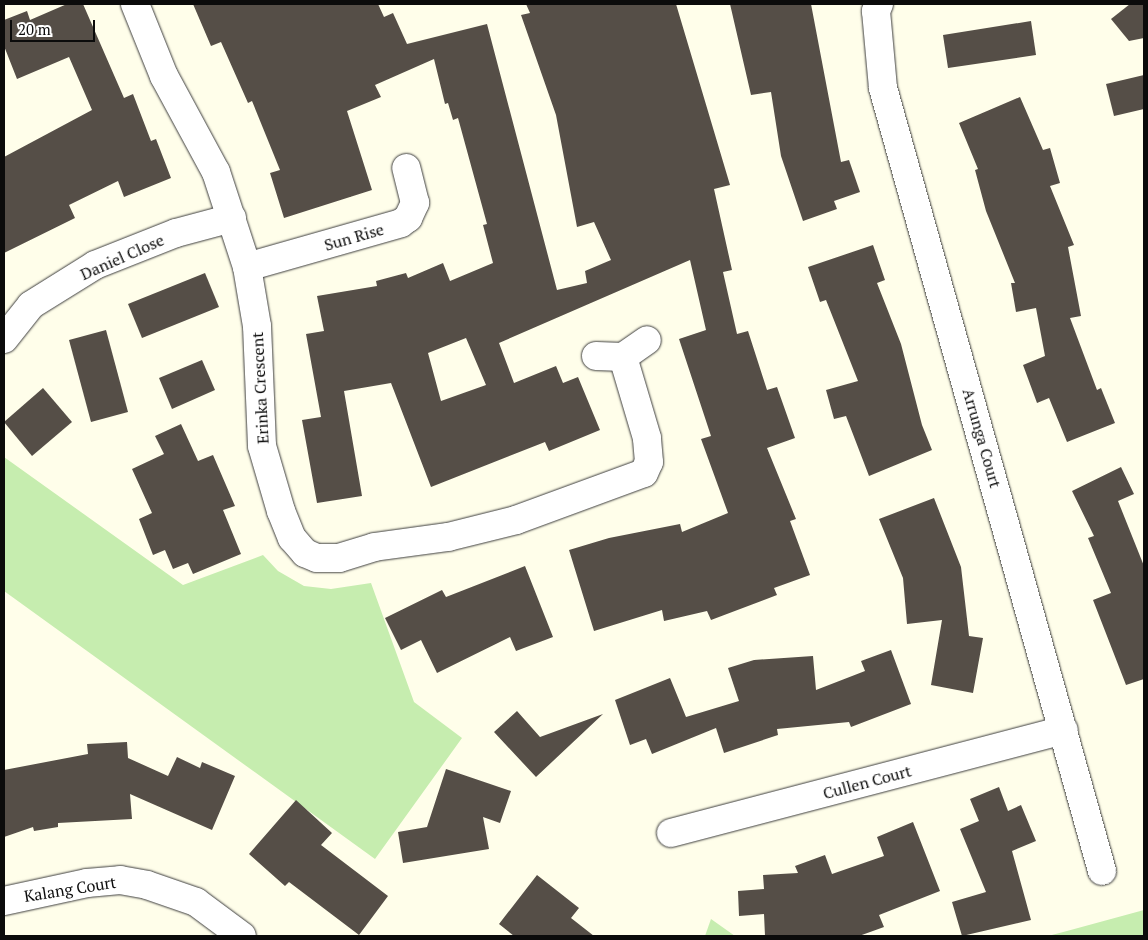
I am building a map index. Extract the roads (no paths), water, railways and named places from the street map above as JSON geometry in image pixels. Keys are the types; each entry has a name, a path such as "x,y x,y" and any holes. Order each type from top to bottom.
{"street":[{"name":"Erinka Crescent","path":"135,4 164,76 216,172 232,218 247,267 257,326 262,446 292,538 305,553 318,558 339,558 374,547 448,537 516,520 644,472 649,462 647,438 623,357"},
{"name":"Arrunga Court","path":"879,4 876,11 883,88 1102,871"},
{"name":"Sun Rise","path":"247,267 401,223 408,218 415,203 406,168"},
{"name":"Daniel Close","path":"4,339 31,305 95,265 176,233 232,218"},
{"path":"596,356 623,357 647,340"},
{"name":"Cullen Court","path":"671,834 1064,730"},
{"name":"Kalang Court","path":"4,901 79,884 120,880 147,885 196,902 242,936"}]}
